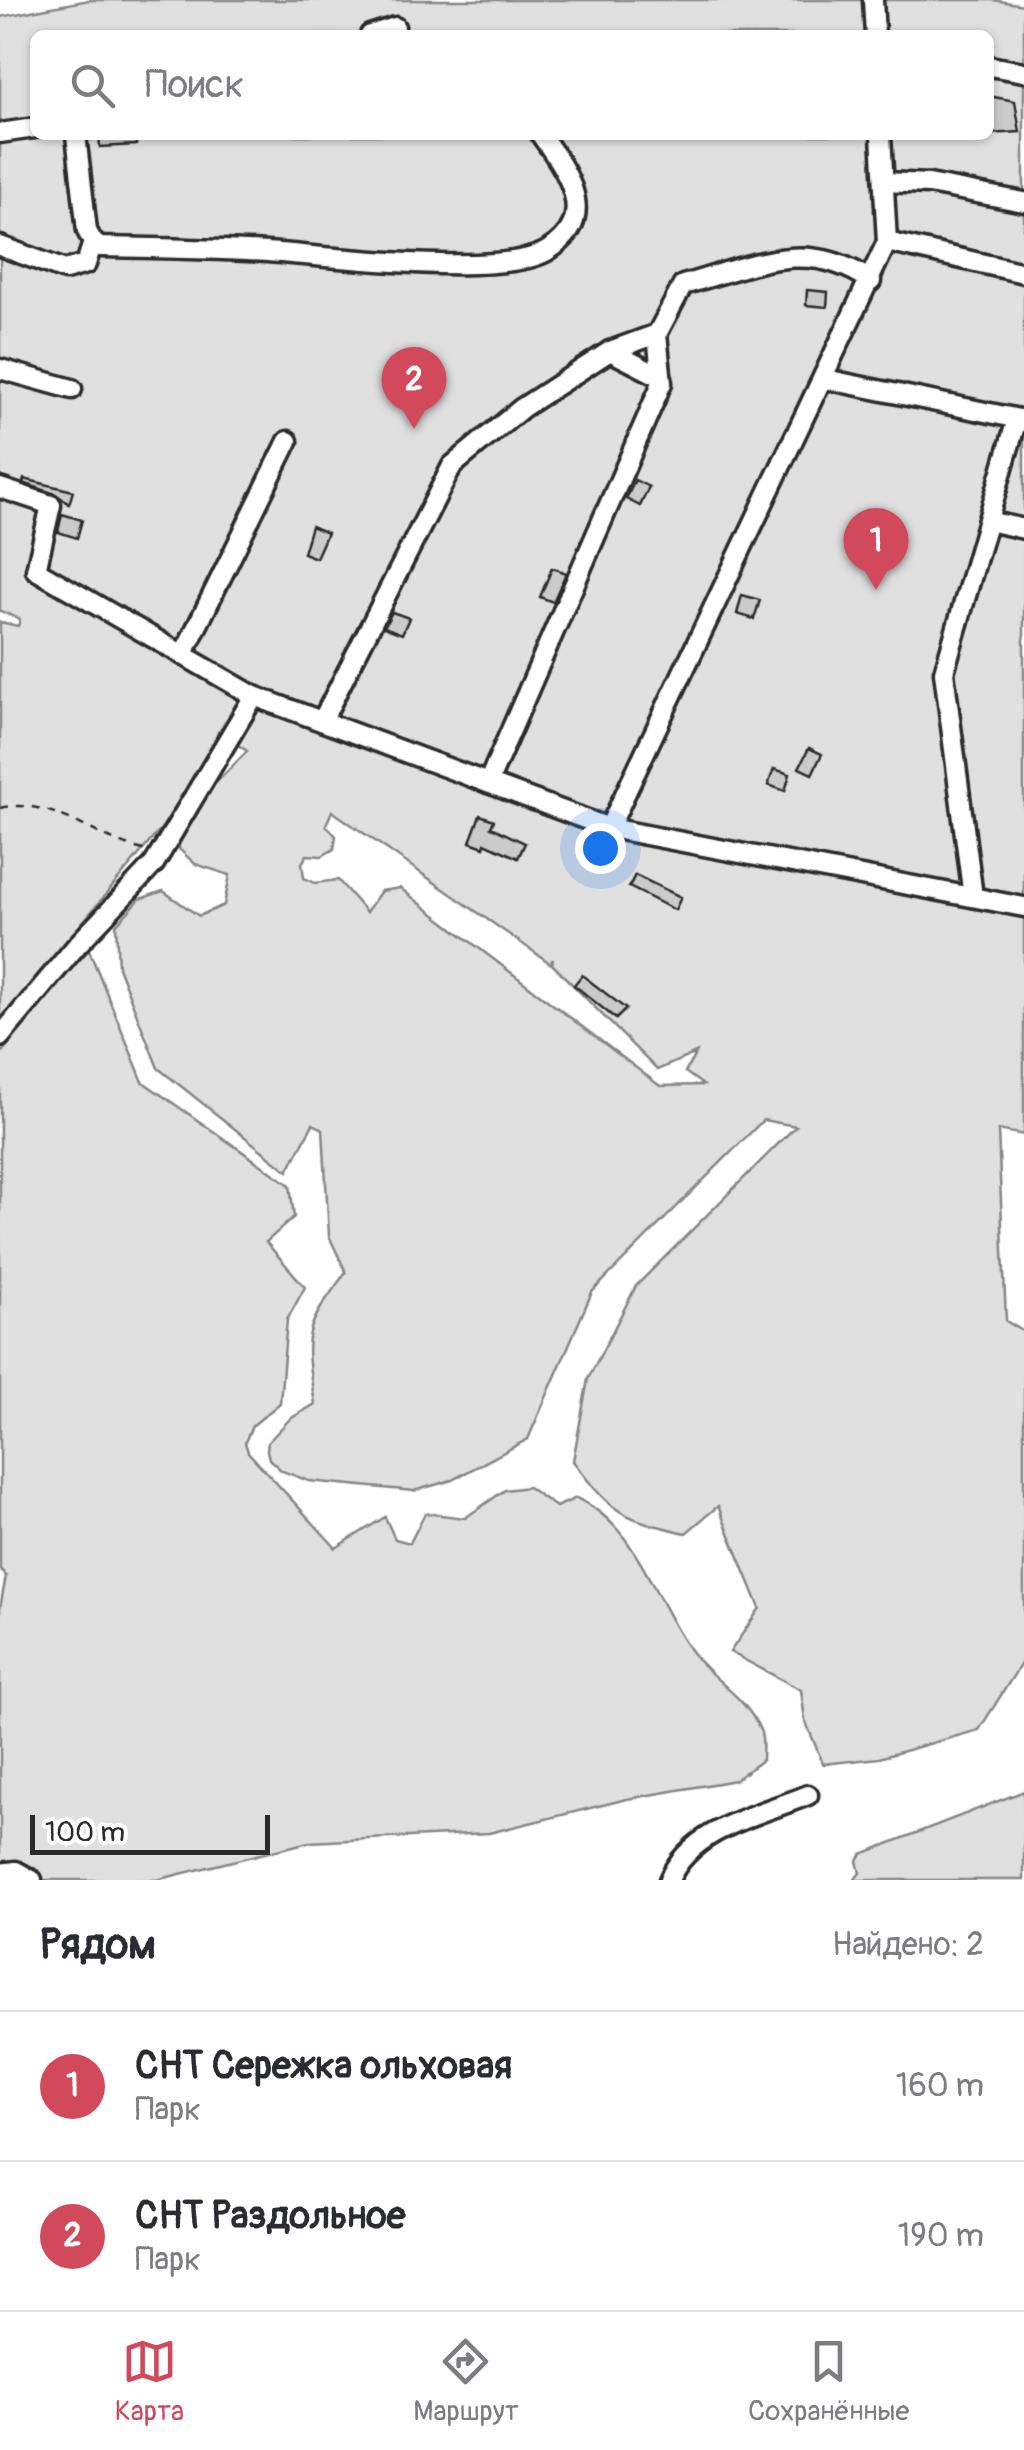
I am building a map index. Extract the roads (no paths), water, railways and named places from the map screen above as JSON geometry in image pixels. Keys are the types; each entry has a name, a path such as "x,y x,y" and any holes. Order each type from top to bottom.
{"lane":[{"path":"872,0 875,30"},
{"path":"386,30 395,27"},
{"path":"994,67 1024,72"},
{"path":"0,133 30,129"},
{"path":"77,140 88,232 100,247 214,250 399,263 513,261 545,253 564,238 576,213 576,190 544,140"},
{"path":"609,828 887,242 881,140"},
{"path":"884,182 929,184 1024,202"},
{"path":"0,246 65,270 77,270 86,264 93,242"},
{"path":"887,242 1024,273"},
{"path":"488,783 661,377 657,334 683,285 789,256 844,263 871,281"},
{"path":"322,721 452,466 522,408 610,350 657,334"},
{"path":"610,350 661,377"},
{"path":"0,369 72,389"},
{"path":"825,379 1021,420 944,672 973,897"},
{"path":"183,655 288,441"},
{"path":"0,488 50,504 36,570 254,696 609,828 1024,907"},
{"path":"988,521 1024,529"},
{"path":"0,1038 162,850 254,696"},
{"path":"669,1880 677,1862 706,1836 808,1795"},
{"path":"0,1873 16,1871 32,1880"}],"place":[{"name":"СНТ Раздольное","path":"414,429"},
{"name":"СНТ Сережка ольховая","path":"876,590"}]}
